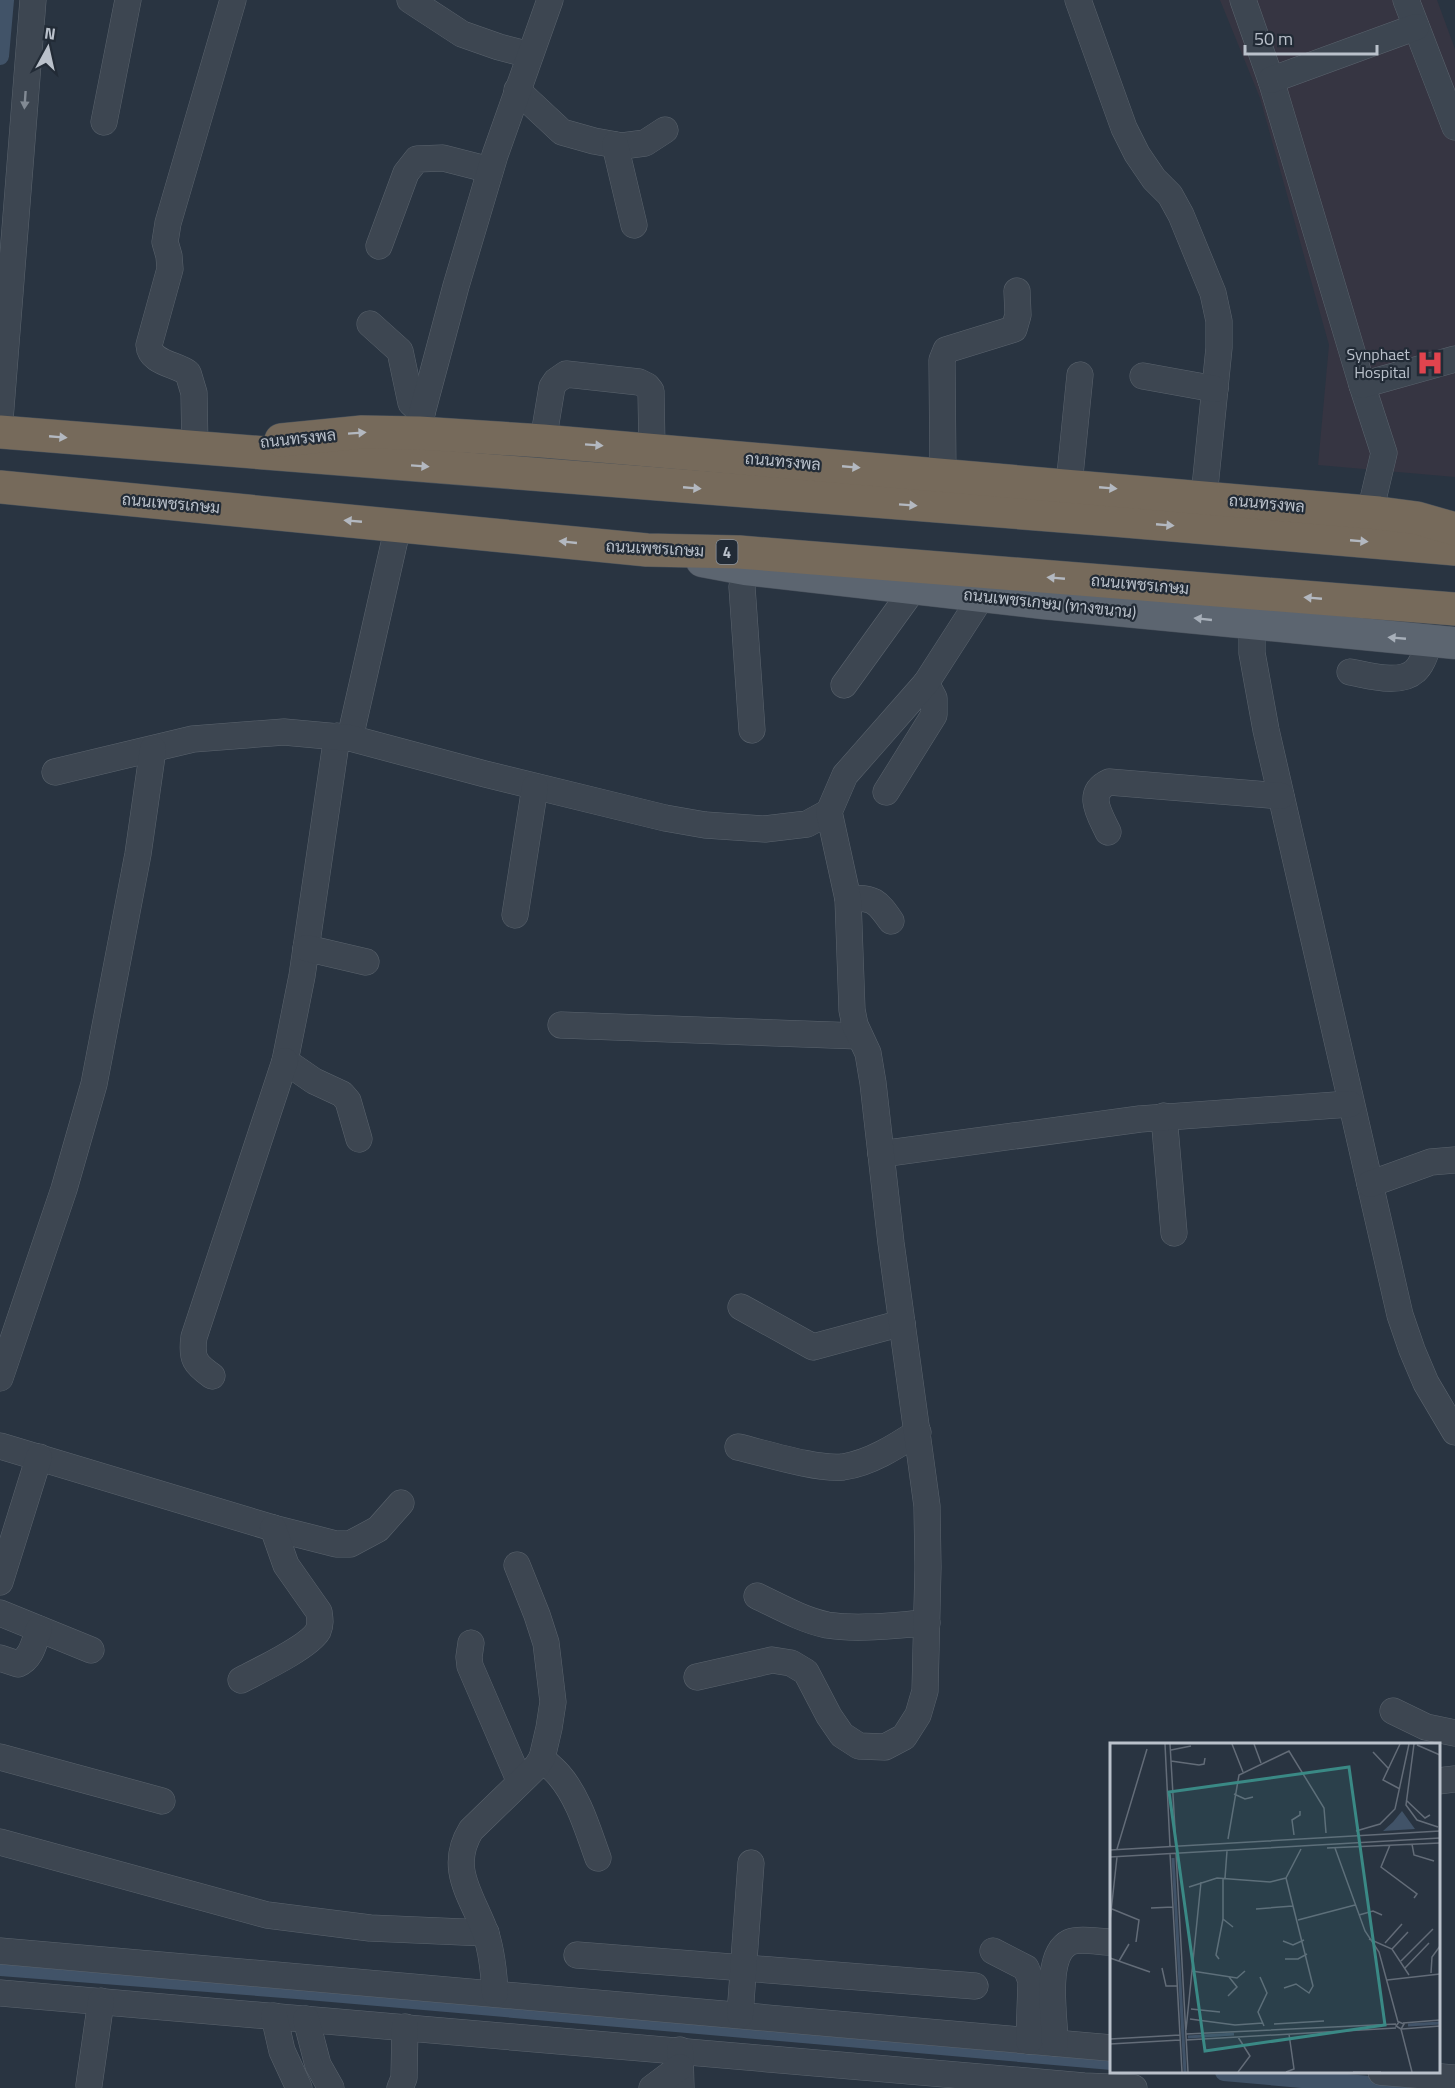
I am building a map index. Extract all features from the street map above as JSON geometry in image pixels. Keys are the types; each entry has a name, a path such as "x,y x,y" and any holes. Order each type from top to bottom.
{"highway":[{"name":"ถนนทรงพล","path":"195,449 362,432 421,423 543,441 1375,512 1455,515"},
{"path":"0,432 1455,549"},
{"name":"ถนนเพชรเกษม","path":"0,487 647,550 740,552 1455,609"},
{"path":"1375,512 1417,518 1455,529"},
{"path":"1355,602 1426,598 1443,593 1455,584"}],"main road":[{"name":"ถนนเพชรเกษม (ทางขนาน)","path":"647,550 745,569 982,596 1443,642"}],"street":[{"path":"0,420 33,0"},
{"path":"104,122 128,0"},
{"path":"195,449 194,393 188,373 154,357 149,345 170,269 165,242 168,223 233,0"},
{"path":"410,0 462,34 530,55"},
{"path":"421,423 456,286 490,170 550,0"},
{"path":"1078,0 1124,128 1148,171 1170,195 1181,215 1212,293 1219,321 1220,348 1203,497"},
{"path":"1243,0 1271,80 1384,453 1375,512"},
{"path":"1406,0 1455,127"},
{"path":"1271,80 1416,27"},
{"path":"517,90 562,132 594,141 622,146 645,143 665,130"},
{"path":"615,145 634,225"},
{"path":"379,246 406,173 417,159 443,158 490,170"},
{"path":"943,475 942,360 946,350 1014,329 1018,315 1017,291"},
{"path":"370,324 400,351 411,403 421,423"},
{"path":"1362,386 1455,358"},
{"path":"543,441 552,387 566,374 639,382 647,386 651,391 652,449"},
{"path":"1069,485 1080,375"},
{"path":"1143,376 1215,389"},
{"path":"212,1376 194,1359 194,1337 285,1061 343,737 398,526"},
{"path":"745,569 742,587 752,730"},
{"path":"844,685 914,588"},
{"path":"697,1677 772,1660 790,1663 806,1672 829,1716 842,1735 859,1746 885,1747 904,1737 918,1715 925,1691 927,1506 868,1053 859,1036 852,1010 848,899 829,812 845,775 926,683 982,596"},
{"path":"1252,624 1252,653 1266,730 1400,1315 1426,1383 1455,1432"},
{"path":"1350,672 1389,678 1405,677 1414,672 1443,642"},
{"path":"886,792 934,715 934,699 926,683"},
{"path":"55,772 193,739 284,732 343,737 664,818 726,827 765,829 807,825 829,812"},
{"path":"0,1378 64,1189 94,1084 138,854 153,749"},
{"path":"1108,832 1095,800 1096,792 1101,785 1109,782 1281,796"},
{"path":"516,915 535,787"},
{"path":"848,899 864,897 873,900 891,921"},
{"path":"306,948 366,962"},
{"path":"561,1025 859,1036"},
{"path":"285,1061 314,1081 342,1094 348,1101 359,1139"},
{"path":"881,1154 1164,1116 1350,1104"},
{"path":"1164,1116 1174,1233"},
{"path":"1370,1184 1431,1162 1455,1160"},
{"path":"741,1307 813,1347 902,1323"},
{"path":"1426,1383 1455,1389"},
{"path":"738,1447 794,1461 841,1467 862,1462 892,1449 918,1432"},
{"path":"0,1446 273,1528 336,1544 350,1544 378,1529 401,1503"},
{"path":"0,1582 39,1457"},
{"path":"241,1680 312,1638 319,1630 321,1621 319,1612 286,1565 273,1528"},
{"path":"495,1993 491,1954 486,1933 462,1876 460,1858 463,1843 471,1830 537,1766 542,1758 553,1702 546,1643 517,1565"},
{"path":"757,1596 793,1614 828,1625 881,1626 927,1623"},
{"path":"1,1617 39,1629 91,1650"},
{"path":"0,1658 18,1664 25,1661 39,1629"},
{"path":"471,1643 470,1666 520,1782"},
{"path":"1393,1711 1426,1727 1455,1734"},
{"path":"0,1757 162,1801"},
{"path":"542,1758 560,1776 569,1790 598,1858"},
{"path":"1440,1781 1455,1779"},
{"path":"0,1842 267,1915 370,1928 486,1933"},
{"path":"740,2015 751,1863"},
{"path":"1055,2043 1053,1969 1057,1956 1071,1941 1110,1942"},
{"path":"993,1950 1026,1968 1031,1981 1029,2041"},
{"path":"0,1951 1110,2048"},
{"path":"577,1955 975,1986"},
{"path":"0,1993 405,2027 680,2068 1134,2088"},
{"path":"89,2085 101,2001"},
{"path":"274,2016 282,2051 299,2088"},
{"path":"306,2019 318,2065 332,2088"},
{"path":"400,2088 404,2078 405,2027"},
{"path":"652,2088 680,2068"}],"shaded area":[{"path":"1220,0 1437,0 1455,49 1455,477 1318,465 1329,345 1260,98"}],"waterway":[{"path":"0,56 5,0"},
{"path":"0,1967 297,1990 1110,2061"},
{"path":"1235,2073 1402,2088"}],"place":[{"name":"Synphaet Hospital","path":"1430,363"}]}
